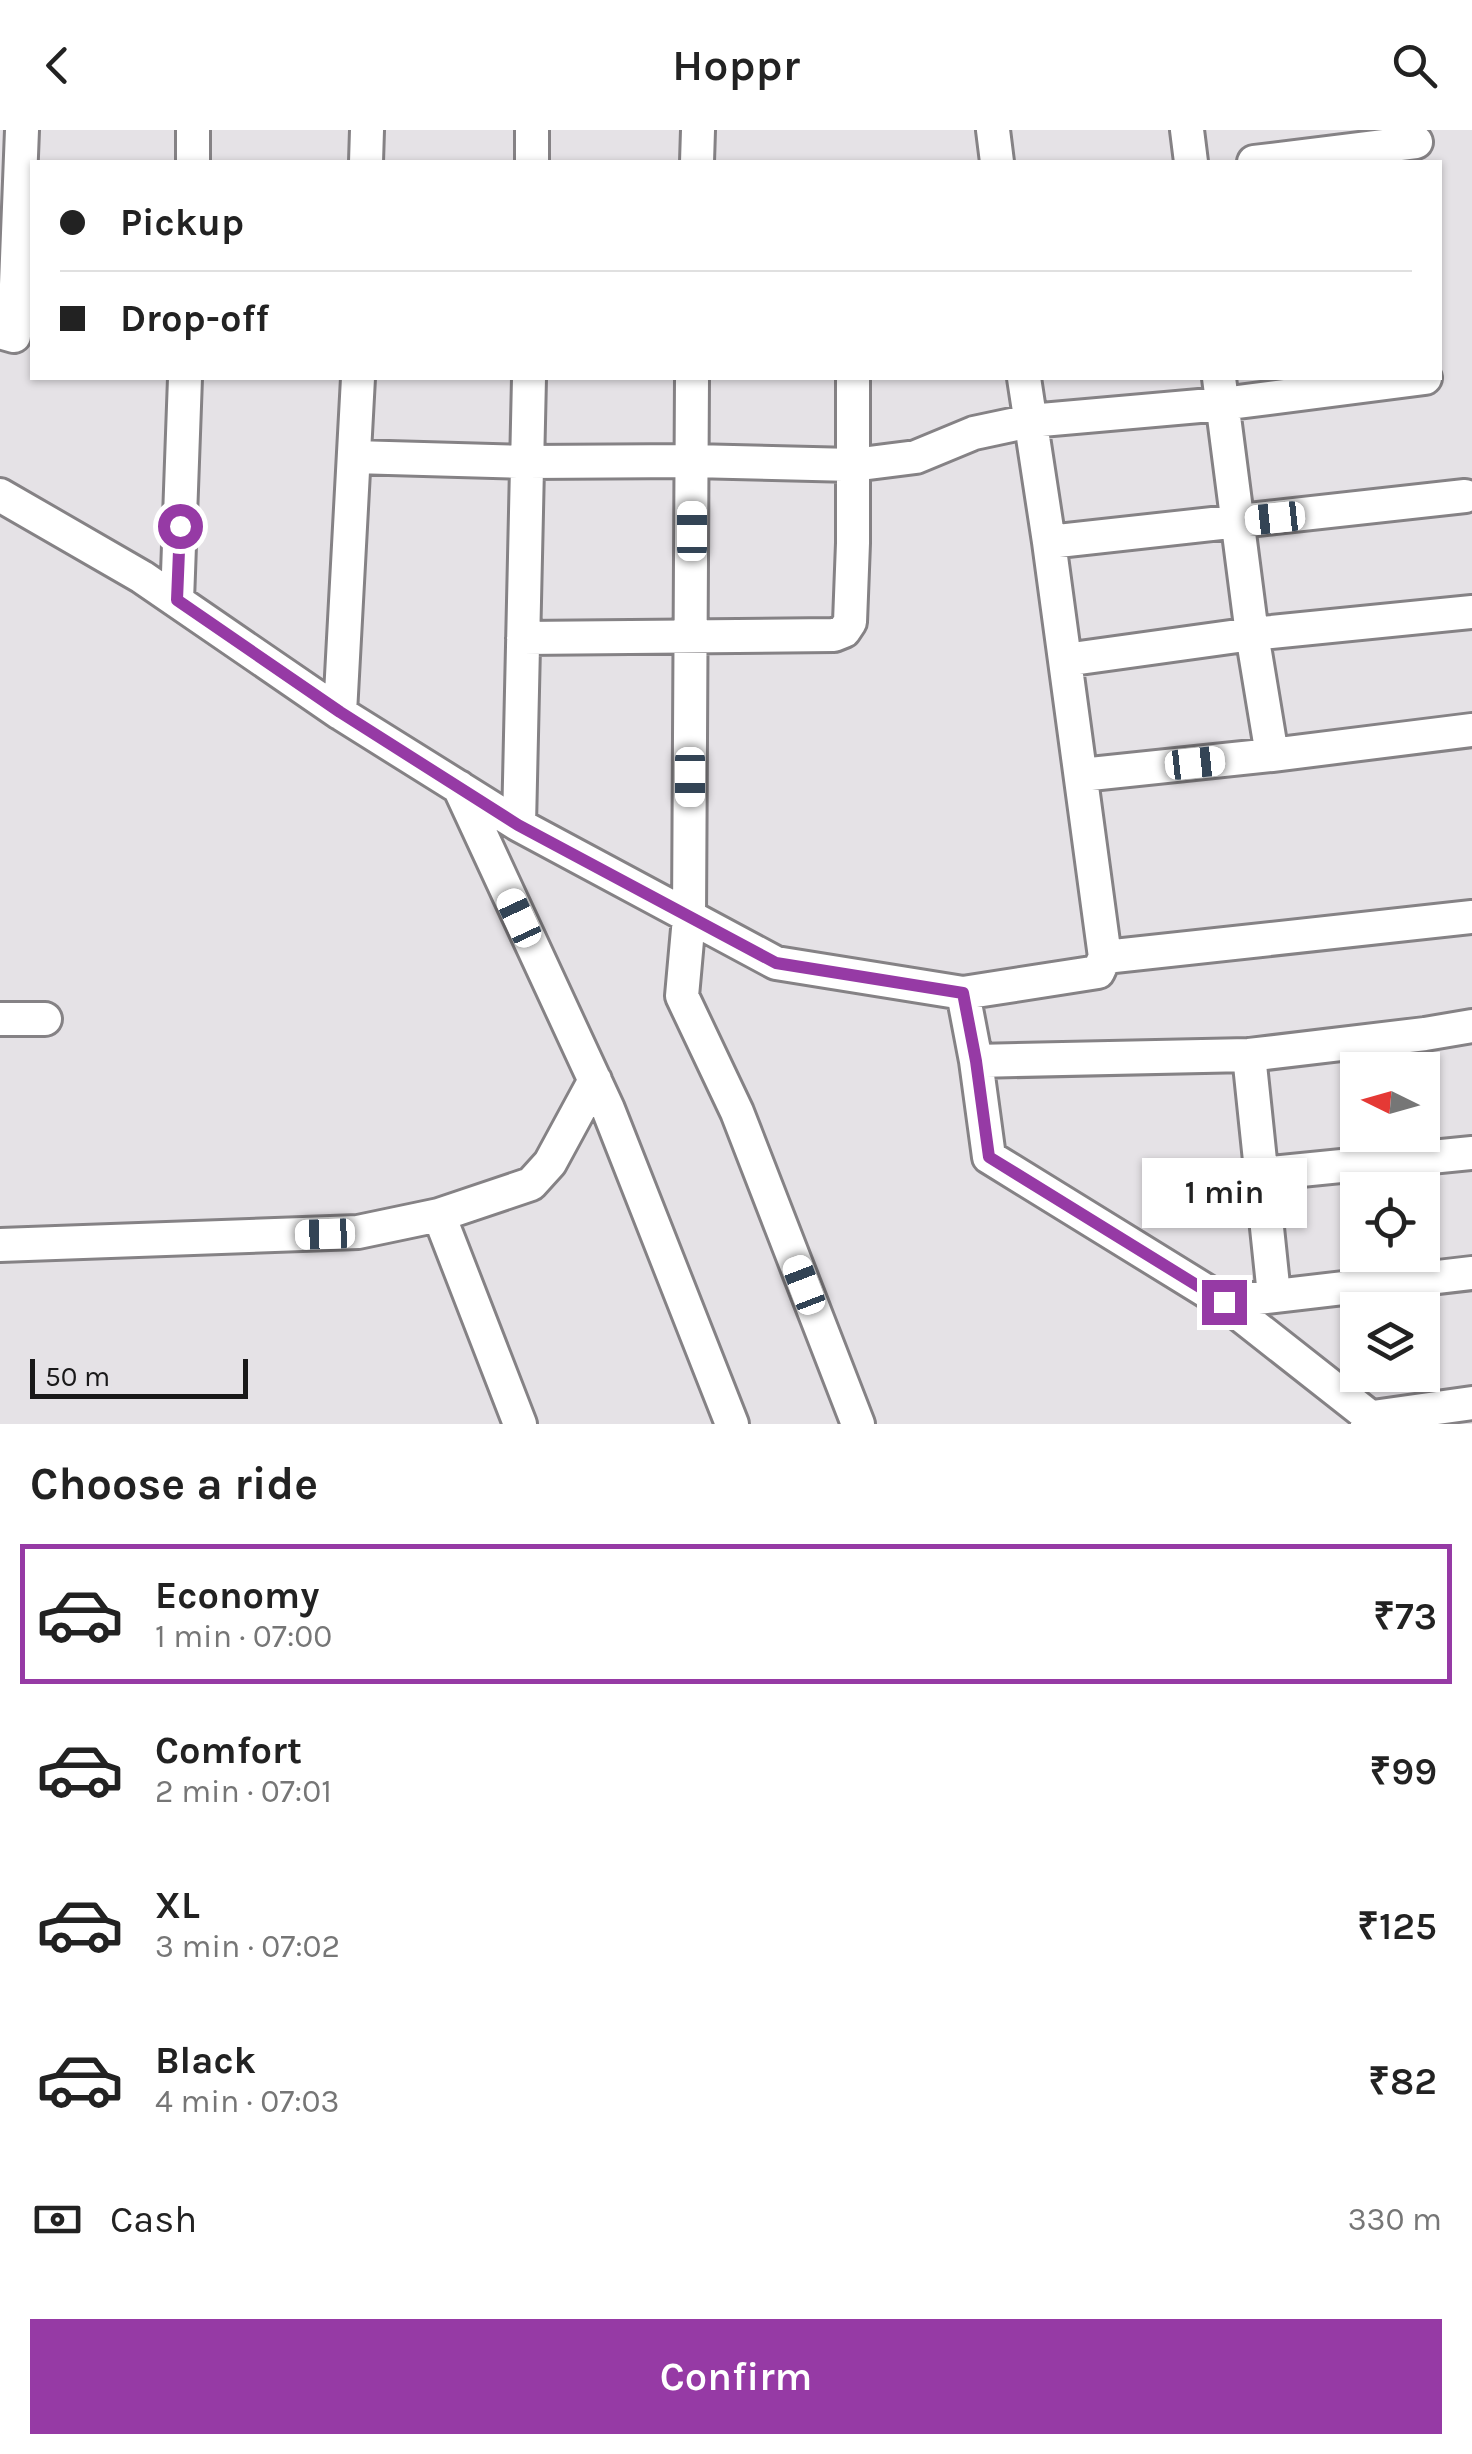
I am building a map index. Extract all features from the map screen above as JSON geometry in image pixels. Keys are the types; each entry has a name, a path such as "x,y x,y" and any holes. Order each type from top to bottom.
{"street":[{"path":"0,332 14,336 22,130"},
{"path":"192,160 193,130"},
{"path":"366,160 367,130"},
{"path":"532,130 532,160"},
{"path":"697,160 698,130"},
{"path":"993,130 997,160"},
{"path":"1187,130 1191,160"},
{"path":"1270,160 1416,142"},
{"path":"177,600 185,380"},
{"path":"340,712 358,380"},
{"path":"518,825 529,380"},
{"path":"692,380 689,918 682,996 737,1112 858,1424"},
{"path":"523,638 844,632 850,622 853,380"},
{"path":"0,495 142,577 340,712 518,825 776,963 963,993 1098,972 1105,957 1024,380"},
{"path":"354,457 853,465 916,457 974,434 1030,421 1221,391 1394,380"},
{"path":"1221,391 1252,634 1272,755"},
{"path":"1049,542 1464,496"},
{"path":"1064,660 1252,634 1472,612"},
{"path":"1080,774 1472,730"},
{"path":"459,787 608,1109 732,1424"},
{"path":"1105,957 1472,917"},
{"path":"963,993 989,1157 1224,1302 1373,1422 1472,1403"},
{"path":"0,1019 45,1020"},
{"path":"976,1061 1249,1055 1472,1026"},
{"path":"1249,1055 1274,1295"},
{"path":"0,1245 358,1232 439,1215 531,1184 550,1163 594,1080"},
{"path":"1262,1174 1472,1154"},
{"path":"439,1215 520,1424"},
{"path":"1224,1302 1472,1273"}],"route":[{"path":"180,526 177,600 340,712 518,825 776,963 963,993 989,1157 1224,1302"}]}
